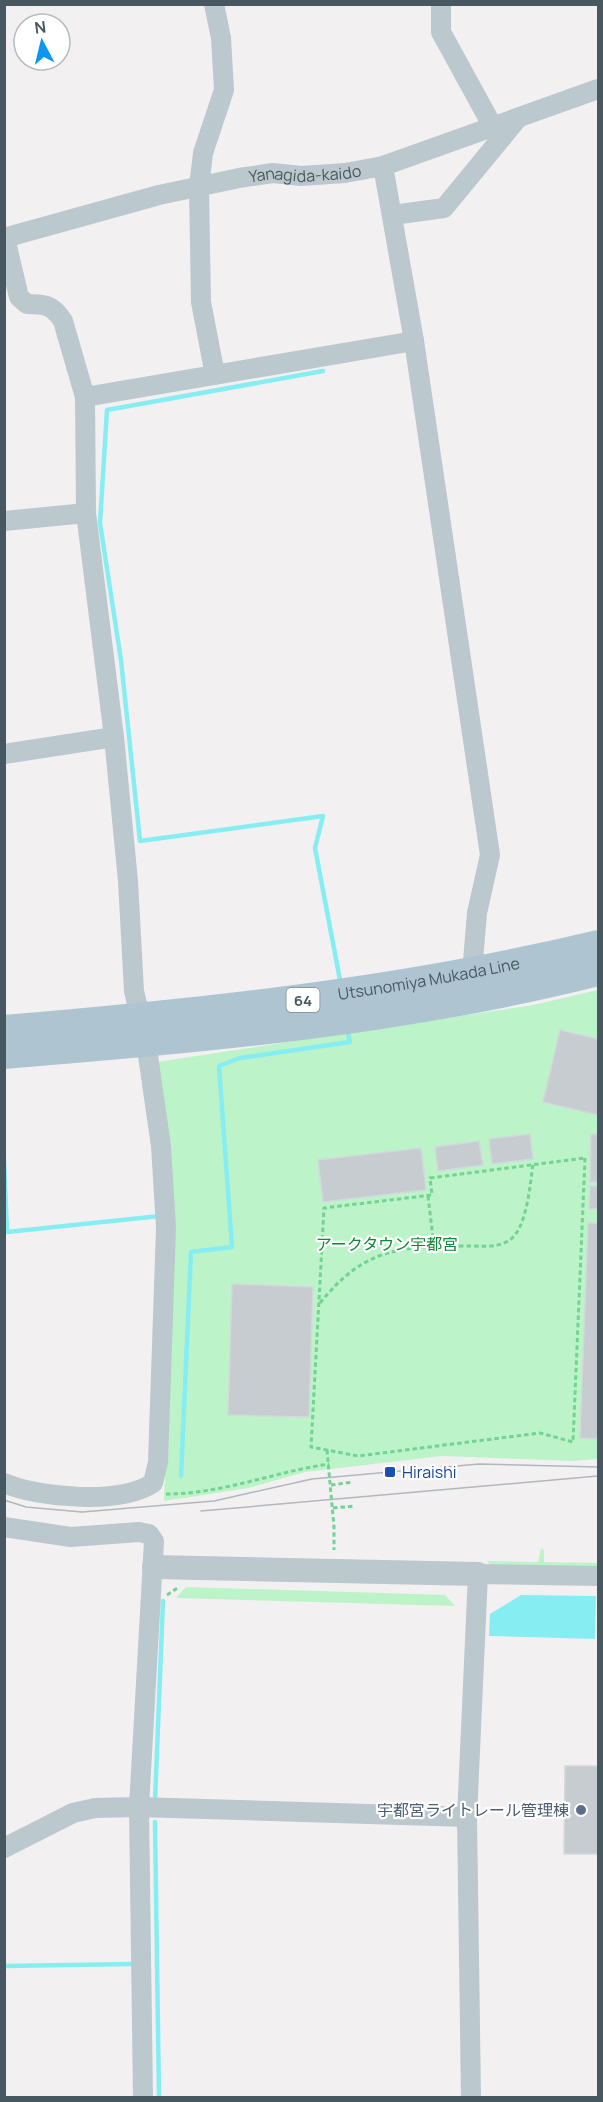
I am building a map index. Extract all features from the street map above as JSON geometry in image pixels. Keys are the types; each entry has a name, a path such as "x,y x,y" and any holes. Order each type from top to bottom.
{"main road":[{"name":"Utsunomiya Mukada Line","path":"4,1054 288,1002 472,973 598,945"},
{"name":"Utsunomiya Mukada Line","path":"4,1030 142,1030 391,1013 598,971"}],"street":[{"path":"214,4 221,38 224,90 203,153 199,187 201,302 215,375"},
{"path":"441,4 441,32 493,127"},
{"name":"Yanagida-kaido","path":"5,238 199,187 273,173 301,176 345,173 383,166 598,89"},
{"path":"393,214 444,208 518,118"},
{"path":"383,166 414,341 490,855 477,913 472,973"},
{"path":"4,1483 42,1493 80,1496 132,1492 153,1484 158,1462 166,1228 161,1146 142,1030 114,737 86,513 85,397 63,321 57,310 47,304 27,304 19,297 5,238"},
{"path":"85,397 414,341"},
{"path":"4,521 86,513"},
{"path":"4,754 114,737"},
{"path":"4,1527 71,1537 140,1532 149,1534 154,1541 154,1567 132,1807 143,2097"},
{"path":"154,1567 598,1576"},
{"path":"471,2097 467,1816 478,1574"},
{"path":"4,1848 73,1813 95,1808 467,1816"}],"path":[{"path":"585,1158 573,1442 540,1433 358,1456 311,1447 324,1209 428,1196 432,1195 430,1178 585,1158"},
{"path":"318,1305 338,1280 363,1262 390,1251 434,1246 494,1246 510,1241 523,1221 533,1164"},
{"path":"428,1196 434,1246"},
{"path":"327,1450 333,1508 334,1555"},
{"path":"153,1484 167,1494 247,1484 281,1473 329,1464"},
{"path":"331,1485 353,1482"},
{"path":"333,1508 355,1506"}],"green space":[{"name":"アークタウン宇都宮","path":"598,990 598,1459 573,1461 442,1456 305,1472 248,1488 164,1501 173,1241 157,1062 533,1005"},
{"path":"541,1548 544,1550 544,1562 598,1563 598,1571 496,1570 487,1561 538,1562"},
{"path":"186,1587 445,1595 455,1606 176,1598"}],"water":[{"path":"521,1595 596,1596 595,1639 489,1636 490,1614"}],"building":[{"path":"560,1030 598,1039 598,1115 543,1102"},
{"path":"530,1134 533,1159 492,1164 489,1139"},
{"path":"591,1134 598,1134 598,1182 590,1182"},
{"path":"479,1141 483,1165 438,1171 435,1147"},
{"path":"421,1148 426,1190 323,1202 318,1160"},
{"path":"590,1186 598,1186 598,1209 589,1209"},
{"path":"588,1223 598,1223 598,1439 580,1438"},
{"path":"232,1284 313,1287 309,1417 228,1415"},
{"name":"宇都宮ライトレール管理棟","path":"565,1766 598,1766 598,1854 564,1854"}],"waterway":[{"path":"323,371 107,410 100,523 121,660 140,841 323,816 315,848 340,980"},
{"path":"181,1476 191,1252 232,1247 219,1066 240,1058 350,1042 348,1033"},
{"path":"4,1160 7,1232 160,1216"},
{"path":"155,1801 163,1601"},
{"path":"155,1822 159,2098"},
{"path":"4,1966 135,1964"}],"tram line":[{"path":"4,1500 26,1507 82,1512 214,1501 312,1479 479,1464 598,1467"},
{"path":"201,1511 598,1476"}],"place":[{"name":"Hiraishi","path":"390,1472"},
{"name":"宇都宮ライトレール管理棟","path":"581,1810"}]}
